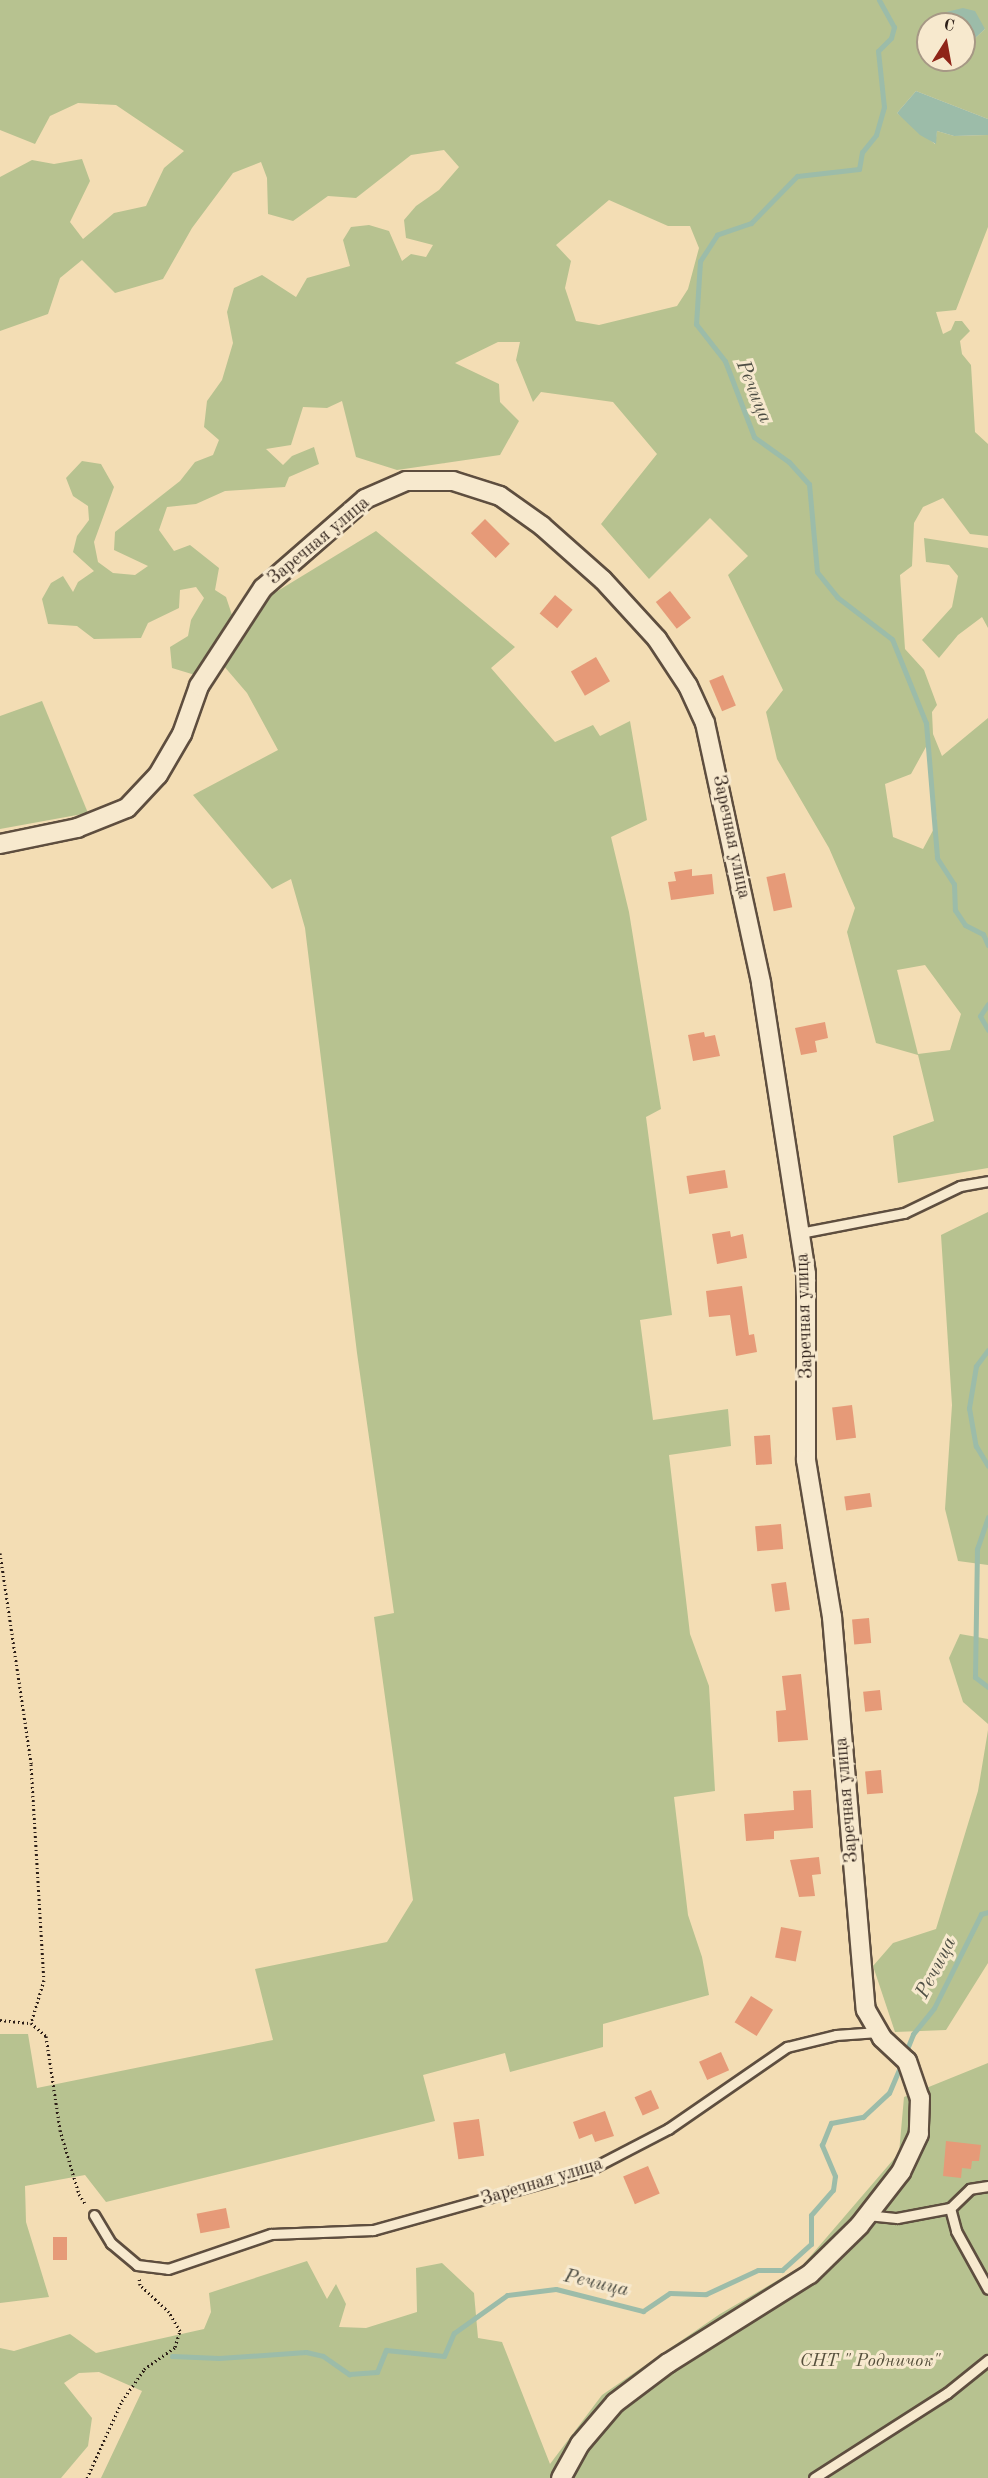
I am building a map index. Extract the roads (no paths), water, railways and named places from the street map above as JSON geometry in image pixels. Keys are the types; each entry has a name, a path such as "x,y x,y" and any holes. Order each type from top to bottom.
{"street":[{"name":"Заречная улица","path":"0,843 77,828 127,808 158,775 182,734 199,686 263,588 365,499 406,481 453,481 500,496 542,526 603,580 650,631 688,686 705,723 761,983 806,1274 806,1460 832,1617 866,2010 878,2032"},
{"path":"561,2478 580,2444 615,2403 668,2363 810,2274 867,2215 901,2172 919,2134 920,2098 907,2061 878,2032"}],"lane":[{"path":"801,1233 904,1213 960,1186 988,1181"},
{"name":"Заречная улица","path":"94,2215 111,2243 137,2265 168,2270 271,2234 373,2230 591,2169 627,2154 668,2129 787,2047 836,2035 878,2032"},
{"path":"867,2215 897,2218 950,2208 970,2189 988,2186"},
{"path":"950,2208 956,2230 988,2289"},
{"path":"814,2478 947,2393 988,2360"}],"waterway":[{"name":"Речица","path":"879,0 894,27 891,38 878,51 884,107 876,135 862,152 859,169 797,176 751,223 717,235 700,261 696,324 725,361 754,437 789,462 809,484 817,572 837,597 892,639 926,723 937,858 954,884 955,910 965,925 983,934 988,945"},
{"name":"Речица","path":"988,1004 980,1016 988,1030"},
{"name":"Речица","path":"988,1350 976,1366 969,1408 976,1446 988,1466"},
{"name":"Речица","path":"988,1517 977,1549 975,1677 988,1687"},
{"name":"Речица","path":"905,2054 913,2034 934,2008 981,1914 988,1912"},
{"name":"Речица","path":"172,2356 219,2358 306,2352 323,2356 349,2374 377,2372 386,2350 444,2356 454,2333 507,2295 556,2289 643,2311 670,2293 706,2294 758,2270 782,2270 811,2244 811,2215 833,2190 835,2176 822,2145 831,2123 863,2117 889,2093 902,2063"}],"park label":[{"name":"СНТ \" Родничок\"","path":"870,2361"}]}
